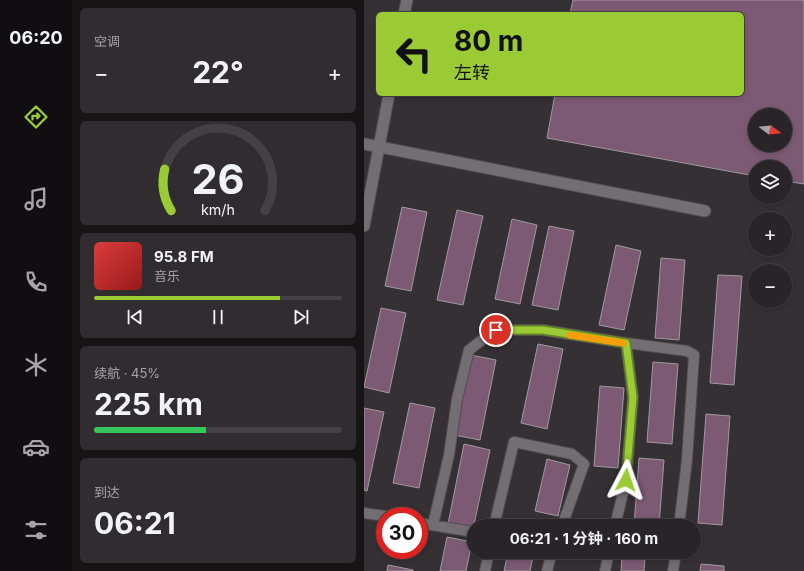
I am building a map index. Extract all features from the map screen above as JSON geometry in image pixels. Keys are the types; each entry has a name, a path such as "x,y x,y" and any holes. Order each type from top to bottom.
{"street":[{"path":"404,12 407,0"},
{"path":"364,226 389,96"},
{"path":"364,144 705,211"},
{"path":"433,525 449,455 457,399 469,350 496,330 543,330 687,351 694,355 687,460 680,519"},
{"path":"617,519 626,480 633,397 626,343"},
{"path":"496,519 514,442 572,454 584,464 564,519"},
{"path":"364,513 376,515"},
{"path":"428,524 467,531"},
{"path":"485,571 488,559"},
{"path":"547,571 550,559"},
{"path":"605,571 608,559"},
{"path":"673,571 675,559"}],"building":[{"path":"573,0 804,0 804,184 792,182 792,160 748,160 748,175 547,138 555,96 744,96 744,12 570,12"},
{"path":"402,207 427,212 411,291 385,286"},
{"path":"457,210 483,216 463,305 437,300"},
{"path":"512,219 537,225 520,304 495,299"},
{"path":"549,226 574,231 558,310 532,305"},
{"path":"616,245 641,251 624,330 599,325"},
{"path":"661,258 685,260 679,340 655,338"},
{"path":"718,275 742,276 734,385 710,383"},
{"path":"381,308 406,313 389,393 364,387"},
{"path":"538,344 563,349 547,429 521,423"},
{"path":"471,355 496,360 480,440 454,435"},
{"path":"653,362 678,364 672,444 647,442"},
{"path":"600,386 624,388 618,468 594,466"},
{"path":"410,403 435,408 419,488 393,483"},
{"path":"364,408 384,412 367,491 364,490"},
{"path":"706,414 730,416 722,525 701,523 701,519 698,519"},
{"path":"464,444 490,450 475,519 467,519 467,528 448,524"},
{"path":"639,458 664,460 660,519 635,519"},
{"path":"547,459 570,465 558,516 535,511"},
{"path":"447,537 467,541 467,559 468,559 466,571 440,571"},
{"path":"507,559 533,559 530,571 504,571"},
{"path":"622,559 645,559 644,571 621,571"},
{"path":"701,564 724,566 724,571 700,571"},
{"path":"388,565 413,570 413,571 387,571"}],"slow traffic":[{"path":"570,335 623,343"}],"route":[{"path":"496,330 543,330 626,343 633,397 626,480"}]}
